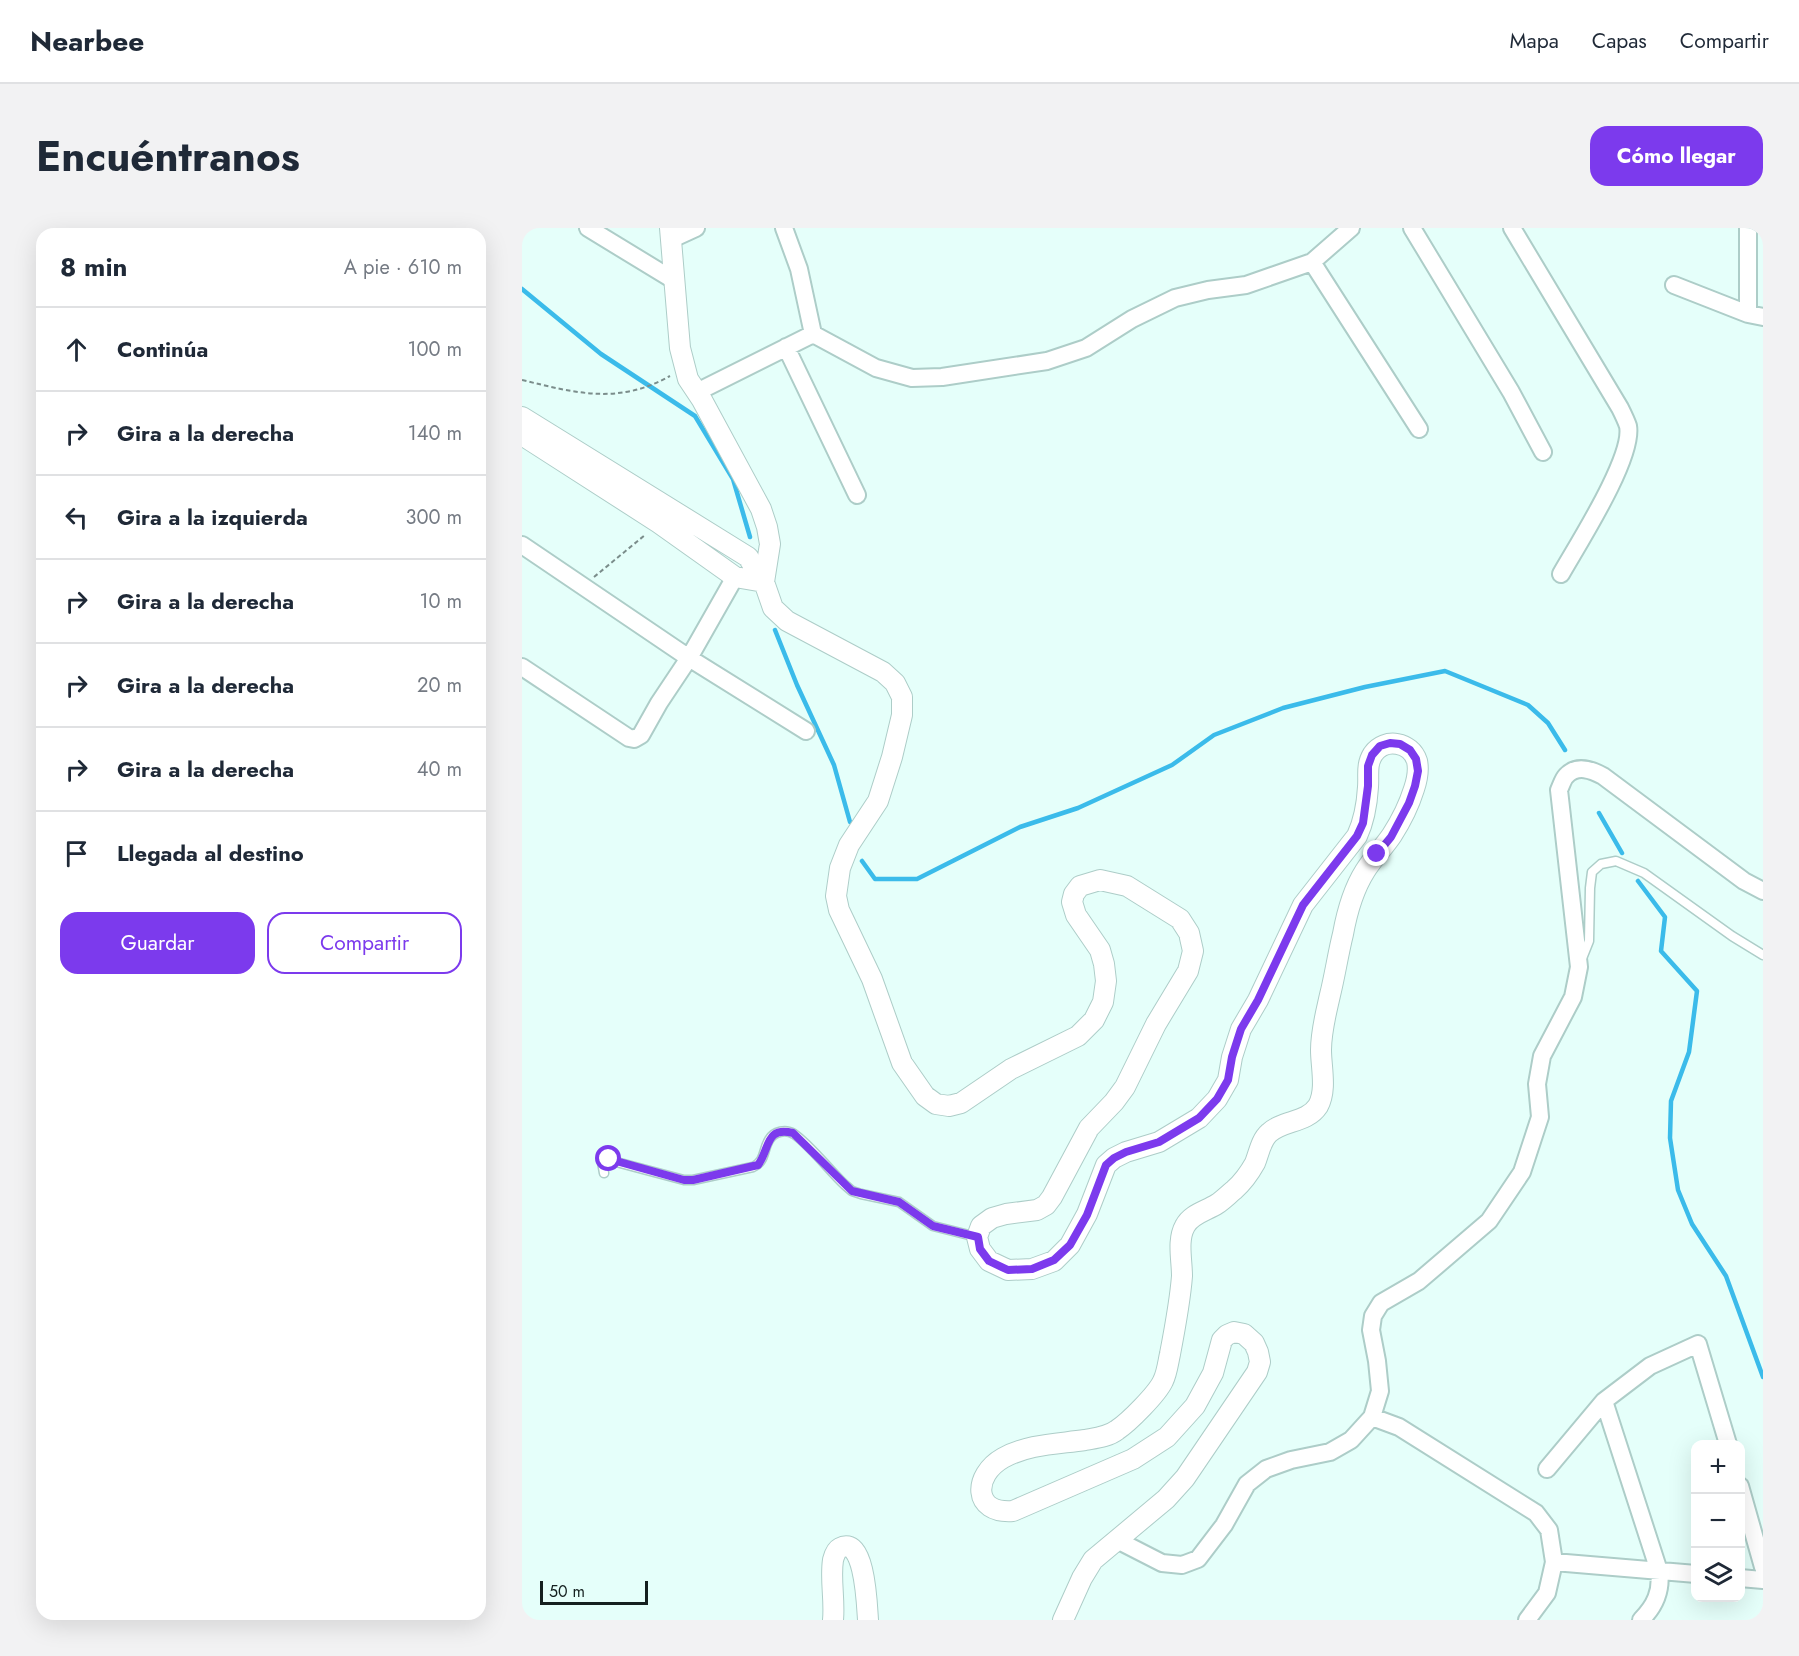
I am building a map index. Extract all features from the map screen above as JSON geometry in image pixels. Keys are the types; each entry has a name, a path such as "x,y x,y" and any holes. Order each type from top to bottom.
{"street":[{"path":"588,228 675,281"},
{"path":"696,228 671,233 680,348 688,379 761,509 770,544 764,582"},
{"path":"784,228 799,269 813,334 876,368 912,378 1047,361 1071,354 1086,348 1132,318 1175,298 1208,290 1246,285 1312,262 1352,228"},
{"path":"1412,228 1511,392 1543,452"},
{"path":"1512,228 1620,408 1628,427 1627,448 1613,481 1561,574"},
{"path":"1674,285 1755,315 1748,228"},
{"path":"1312,262 1419,429"},
{"path":"697,392 813,334"},
{"path":"786,347 857,495"},
{"path":"522,417 748,557 764,582 773,608 779,615 883,672 895,683 902,697 902,715 892,757 878,801 849,845 840,868 836,896 839,910 872,979 902,1063 925,1096 936,1104 949,1106 961,1103 1011,1069 1078,1036 1094,1020 1103,1002 1106,981 1100,950 1076,915 1072,902 1080,886 1100,880 1127,886 1180,919 1189,933 1193,951 1188,971 1156,1024 1125,1087 1089,1128 1052,1197 1046,1205 1037,1210 1005,1214 992,1218 981,1226 978,1237 980,1249 989,1261 1008,1270 1032,1269 1054,1260 1070,1245 1082,1225 1106,1165 1126,1152 1159,1142 1199,1118 1217,1099 1228,1080 1232,1057 1241,1029 1258,1000 1303,905 1357,836 1363,823 1368,766 1372,755 1380,746 1390,743 1400,744 1410,750 1416,759 1418,771 1409,803 1391,837 1364,873 1354,893 1322,1030 1321,1094 1318,1105 1310,1114 1278,1127 1268,1134 1254,1164 1236,1188 1190,1220 1184,1227 1181,1239 1180,1301 1165,1379 1156,1394 1118,1430 1105,1436 1035,1446 1004,1458 986,1473 982,1485 985,1502 992,1509 1001,1512 1013,1511 1133,1459 1167,1437 1196,1406 1213,1372 1222,1340 1227,1335 1234,1332 1244,1334 1254,1343 1260,1362 1257,1372 1185,1478 1166,1499 1093,1560 1063,1620"},
{"path":"522,435 659,523 735,577 764,582"},
{"path":"522,545 689,658 807,731"},
{"path":"522,667 634,739 641,735 689,658 735,577"},
{"path":"1117,1540 1162,1563 1182,1565 1198,1559 1224,1526 1247,1484 1266,1469 1291,1460 1330,1452 1351,1440 1372,1417 1380,1391 1371,1330 1372,1316 1381,1304 1419,1281 1489,1221 1522,1172 1540,1117 1538,1084 1542,1056 1573,997 1579,967 1559,790 1566,776 1577,770 1589,769 1603,776 1744,881 1763,891"},
{"path":"1547,1469 1604,1401 1650,1366 1698,1344 1727,1440"},
{"path":"1604,1401 1659,1571 1661,1585 1657,1597 1641,1620"},
{"path":"1372,1417 1399,1427 1536,1513 1549,1530 1554,1562 1547,1593 1527,1620"},
{"path":"1742,1494 1763,1568"},
{"path":"833,1620 833,1561 835,1553 840,1548 847,1547 853,1548 858,1554 861,1564 868,1620"},
{"path":"1554,1562 1691,1574"},
{"path":"1745,1578 1763,1580"}],"lane":[{"path":"1579,967 1589,941 1592,872 1601,864 1616,861 1644,873 1732,936 1763,955"},
{"path":"604,1173 602,1162 605,1159 684,1180 743,1169 758,1165 772,1136 786,1131 793,1133 802,1141 852,1191 899,1202 933,1226 978,1237"}],"path":[{"path":"522,380 577,393 621,394 634,392 685,367"},
{"path":"583,586 659,523"}],"waterway":[{"path":"522,289 601,354 695,416 733,479 750,537"},
{"path":"775,630 797,685 834,765 850,822"},
{"path":"862,861 875,879 917,879 1020,827 1078,808 1172,765 1214,735 1283,708 1365,687 1445,671 1528,705 1548,723 1565,750"},
{"path":"1599,813 1622,853"},
{"path":"1638,881 1665,917 1661,951 1697,991 1689,1052 1671,1101 1670,1138 1678,1190 1692,1224 1726,1276 1763,1377"}],"route":[{"path":"609,1159 676,1178 693,1180 758,1165 772,1136 786,1131 793,1133 802,1141 852,1191 899,1202 933,1226 978,1237 980,1249 989,1261 1008,1270 1032,1269 1054,1260 1070,1245 1087,1215 1106,1165 1126,1152 1159,1142 1199,1118 1217,1099 1228,1080 1232,1057 1241,1029 1258,1000 1303,905 1357,836 1363,823 1368,766 1372,755 1380,746 1390,743 1400,744 1410,750 1416,759 1418,771 1415,786 1409,803 1391,837 1377,854"}]}
